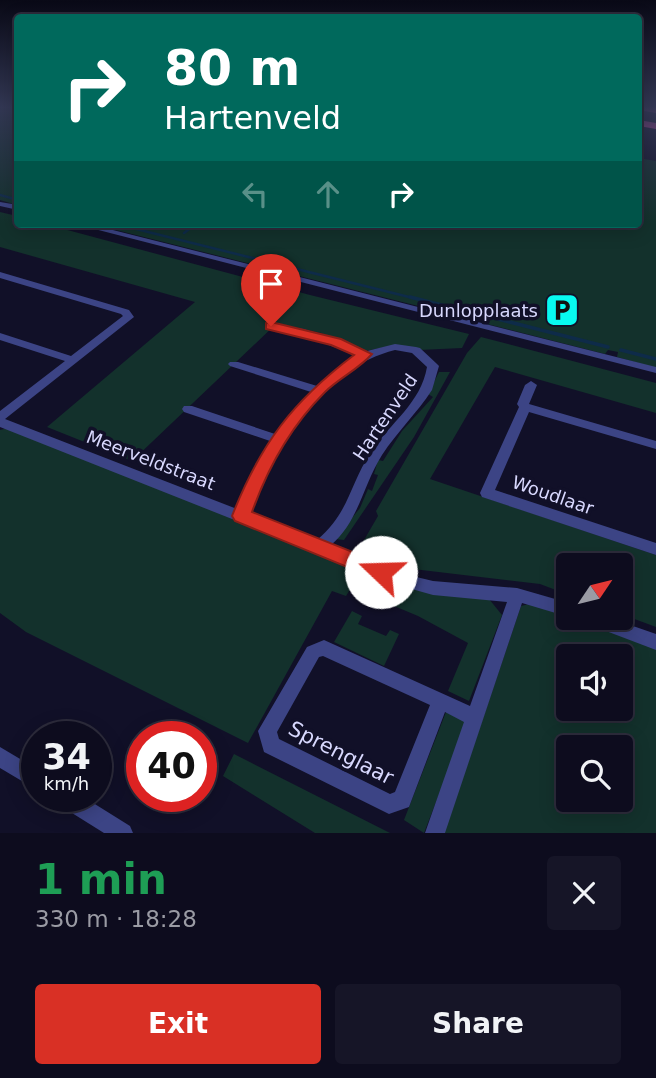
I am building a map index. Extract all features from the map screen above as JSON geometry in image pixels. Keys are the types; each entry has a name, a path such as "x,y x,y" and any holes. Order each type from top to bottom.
{"street":[{"path":"95,228 656,370"},
{"path":"0,275 128,314 129,317 0,420"},
{"name":"Hartenveld","path":"271,326 336,342 365,354"},
{"path":"0,336 72,360"},
{"name":"Hartenveld","path":"241,516 253,485 278,439 318,390 365,354 390,348 415,351 429,360 433,373 422,398 395,427 375,456 353,509 343,525 319,547"},
{"path":"234,363 318,390"},
{"name":"Woudlaar","path":"531,385 523,404 525,407 487,492 656,550"},
{"path":"525,407 656,445"},
{"path":"188,409 278,439"},
{"name":"Meerveldstraat","path":"0,420 418,585 517,595 556,606"},
{"path":"435,833 517,595"},
{"path":"624,630 656,642"},
{"name":"Sprenglaar","path":"440,701 402,800 389,804 271,745 267,731 313,652 324,648 474,716"},
{"path":"0,757 21,770"},
{"path":"89,812 123,833"}],"green space":[{"path":"0,146 14,146 14,204 0,200"},
{"path":"642,159 656,161 656,368 617,357 618,352 608,350 605,354 487,324 479,317 470,319 108,228 642,228"},
{"path":"0,212 14,215 14,228 60,228 310,295 469,334 462,348 419,350 391,346 365,351 321,333 277,323 132,461 47,427 195,302 0,247"},
{"path":"481,337 656,383 656,413 495,367 430,479 656,555 656,627 634,619 634,553 556,553 556,590 540,584 413,569 360,547 378,516 376,511 467,353"},
{"path":"439,372 450,372 414,437 344,540 335,539 360,508 368,489 372,491 378,475 374,474 378,460 383,461 402,431 433,397 428,394"},
{"path":"8,428 333,558 489,599 502,615 469,701 448,691 468,643 418,616 351,588 346,596 332,591 248,743 217,728 217,721 204,721 26,632 0,613 0,430"},
{"path":"533,603 556,611 556,630 608,630 656,647 656,833 444,833 521,606"},
{"path":"352,611 362,616 358,624 386,636 390,630 399,634 384,666 334,642"},
{"path":"446,712 467,722 424,833 404,820"},
{"path":"234,754 390,833 315,833 223,776"}],"waterway":[{"path":"0,195 14,199"},
{"path":"132,228 417,299"},
{"path":"184,233 191,228"},
{"path":"410,297 477,314"},
{"path":"490,317 608,347"},
{"path":"621,350 656,359"}],"place":[{"name":"Dunlopplaats","path":"562,310"}],"route":[{"path":"271,326 300,331 365,354 321,388 283,430 253,485 241,516 381,572"}]}
